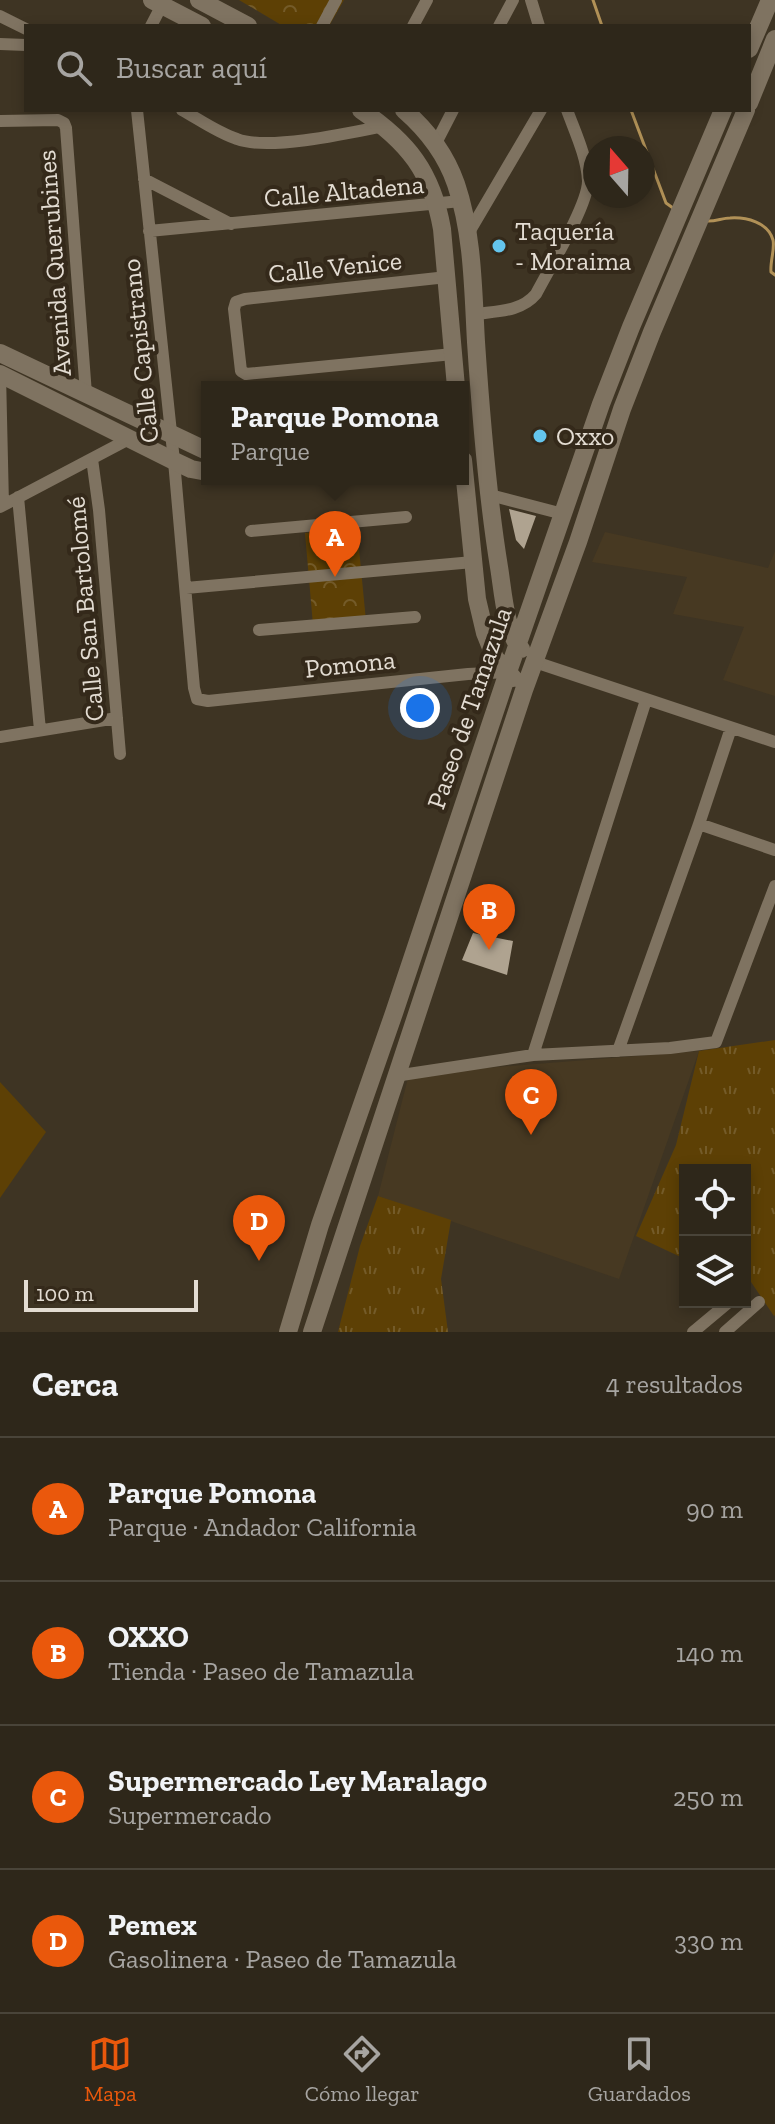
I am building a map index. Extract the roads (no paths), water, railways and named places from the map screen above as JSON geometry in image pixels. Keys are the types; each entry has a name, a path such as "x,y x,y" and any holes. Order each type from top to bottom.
{"main road":[{"path":"199,0 244,24"},
{"path":"751,44 770,0"},
{"path":"159,2 198,24"},
{"path":"751,98 775,39"},
{"path":"364,112 384,126 414,156 438,205 455,381"},
{"path":"406,112 436,143 461,201 468,234 475,314 472,427 484,446 494,539 508,620 518,646 535,662"},
{"name":"Paseo de Tamazula","path":"288,1332 313,1247 606,391 722,112"},
{"name":"Paseo de Tamazula","path":"314,1323 524,690 622,409 745,112"},
{"path":"0,353 201,448"},
{"path":"0,374 174,461 201,471"},
{"path":"469,448 484,446"},
{"path":"465,485 477,599 485,633 495,658 524,690"},
{"path":"394,1013 415,1019"},
{"path":"313,1247 319,1263 314,1323"}],"street":[{"path":"323,24 336,0"},
{"path":"414,24 427,0"},
{"path":"500,24 513,0"},
{"path":"531,0 538,24"},
{"path":"152,24 159,2"},
{"path":"0,16 24,28"},
{"path":"0,44 24,45"},
{"name":"Calle Capistrano","path":"137,112 197,699"},
{"path":"186,112 234,138 250,142 336,136 384,126"},
{"path":"436,143 452,112"},
{"path":"468,234 540,112"},
{"path":"475,314 530,302 584,202 587,188 585,163 568,112"},
{"name":"Avenida Querubines","path":"0,121 62,120 66,128 86,394"},
{"name":"Calle Altadena","path":"144,179 231,224"},
{"name":"Calle Altadena","path":"149,231 461,201"},
{"name":"Calle Venice","path":"447,277 241,299 234,309 240,368 249,375 453,354"},
{"path":"0,374 1,506 129,439"},
{"name":"Calle San Bartolomé","path":"92,459 120,754"},
{"path":"490,495 563,514"},
{"path":"18,497 40,730"},
{"path":"251,531 406,517"},
{"path":"186,588 473,562"},
{"path":"259,630 415,617"},
{"path":"535,662 775,742"},
{"name":"Pomona","path":"197,699 208,701 508,672"},
{"path":"533,1055 646,700"},
{"path":"0,737 117,718"},
{"path":"618,1051 731,728"},
{"path":"699,824 775,850"},
{"path":"395,1076 533,1055 670,1048 716,1042 775,886"},
{"path":"729,1330 759,1302"},
{"path":"693,1332 722,1308"},
{"path":"724,1308 729,1330"},
{"path":"709,1319 729,1330"}],"waterway":[{"path":"593,0 601,24"},
{"path":"632,112 666,203 673,208"},
{"path":"706,221 736,218 761,225 773,240 771,272 775,275"}],"place":[{"name":"Taquería - Moraima","path":"499,246"},
{"name":"Oxxo","path":"540,436"},
{"name":"Parque Pomona","path":"335,577"},
{"name":"OXXO","path":"489,950"},
{"name":"Supermercado Ley Maralago","path":"531,1135"},
{"name":"Pemex","path":"259,1261"}]}
